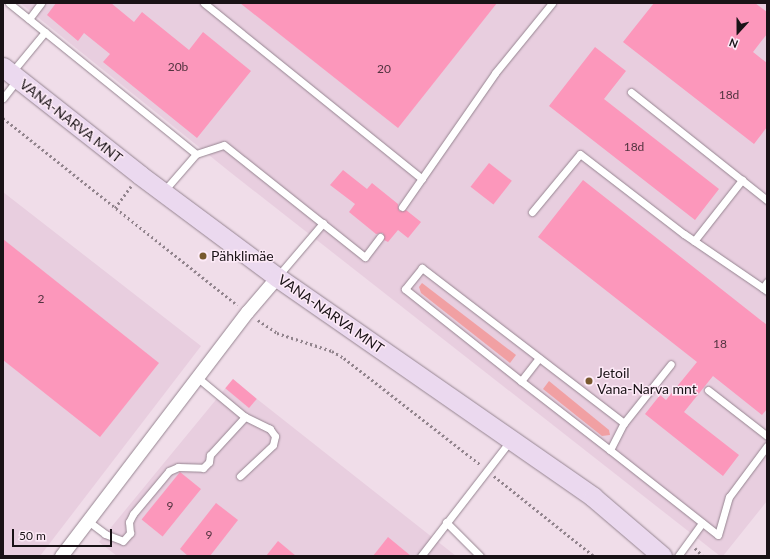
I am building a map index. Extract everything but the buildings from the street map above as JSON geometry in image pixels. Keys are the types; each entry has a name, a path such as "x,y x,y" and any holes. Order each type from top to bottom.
{"main road":[{"name":"VANA-NARVA MNT","path":"11,73 163,192 277,277 512,439 593,497 662,556"}],"street":[{"path":"61,556 247,312 277,277"}],"lane":[{"path":"9,3 196,154"},
{"path":"28,19 41,3"},
{"path":"204,3 422,179"},
{"path":"402,207 495,73 552,3"},
{"path":"3,98 11,73 45,32"},
{"path":"631,92 767,200"},
{"path":"163,192 196,154 224,145 365,256 380,236"},
{"path":"532,212 580,154 694,241 766,287"},
{"path":"694,241 742,180"},
{"path":"277,277 323,223"},
{"path":"624,423 422,268 405,289 718,536 729,497 767,446"},
{"path":"522,381 539,358"},
{"path":"610,450 624,423 671,364"},
{"path":"198,378 245,416 270,429 275,436 273,445 240,476"},
{"path":"708,390 767,436"},
{"path":"88,521 105,534 123,541 130,533 129,522 133,514 169,471 178,467 203,468 209,462 210,455 245,416"},
{"path":"421,556 512,439"},
{"path":"446,522 480,556"},
{"path":"678,556 702,523"}],"path":[{"path":"3,118 247,312 277,333 332,351 344,358 594,556"},
{"path":"115,208 134,183"}],"shaded area":[{"path":"20,3 767,3 767,501 723,556 720,556 230,172"},
{"path":"3,192 201,346 40,556 3,556"},
{"path":"422,283 516,355 510,363 421,293 419,287"},
{"path":"233,379 456,556 117,556 99,542"},
{"path":"549,381 609,430 610,435 602,436 543,389"}],"place":[{"name":"Pähklimäe","path":"203,256"},
{"name":"Jetoil Vana-Narva mnt","path":"589,381"}]}
